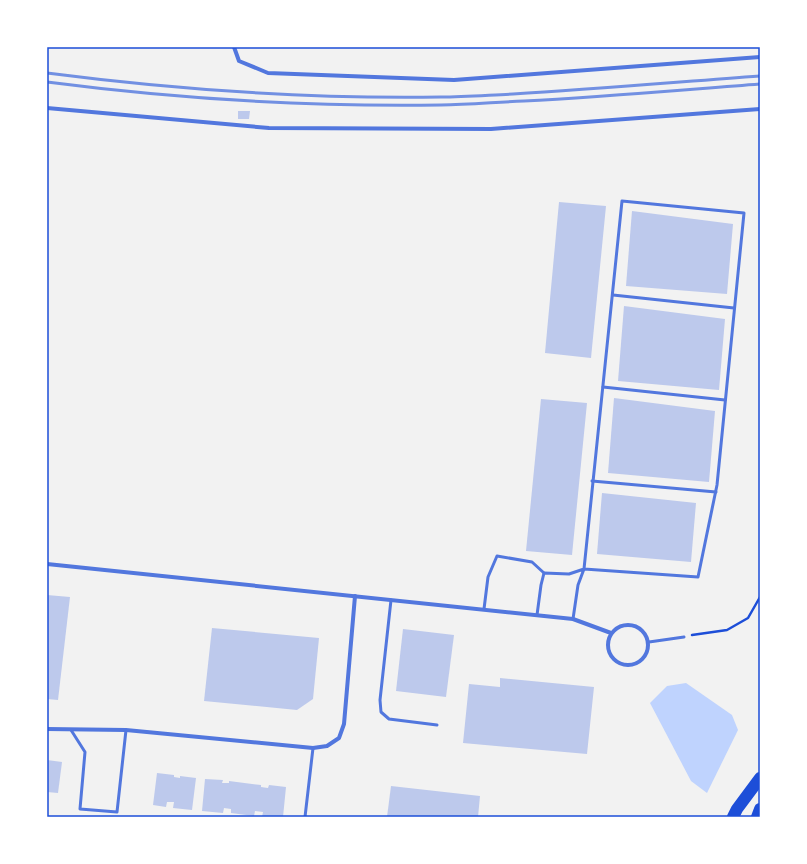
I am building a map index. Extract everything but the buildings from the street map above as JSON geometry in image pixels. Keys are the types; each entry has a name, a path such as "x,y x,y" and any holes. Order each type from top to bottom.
{"highway":[{"path":"733,817 737,809 760,778"},
{"path":"757,817 760,809"}],"street":[{"path":"234,47 239,61 268,73 454,80 760,57"},
{"path":"47,108 269,128 483,129 760,108"},
{"path":"47,564 573,619 612,633"},
{"path":"47,729 126,730 313,748 327,746 339,738 344,724 355,596"},
{"path":"630,624 642,630 646,635 648,642 646,655 636,664 623,665 612,658 609,652 608,639 616,628 623,625 630,624"}],"lane":[{"path":"484,609 488,577 496,556 532,562 544,573 569,574 584,569 698,577 716,492 744,213 622,201 584,569 578,585 573,619"},
{"path":"613,295 734,308"},
{"path":"603,387 725,400"},
{"path":"592,481 716,492"},
{"path":"537,615 544,573"},
{"path":"391,600 380,700 381,712 389,718 437,725"},
{"path":"648,642 684,636"},
{"path":"72,730 85,752 80,809 117,812 126,730"},
{"path":"305,817 313,748"}],"path":[{"path":"684,636 727,630 748,618 760,598"}],"water":[{"path":"686,683 732,715 738,730 707,793 691,781 650,703 667,686"}],"railway":[{"path":"47,73 194,89 293,95 392,97 450,97 513,94 760,76"},
{"path":"47,82 145,93 244,101 342,105 462,105 760,84"}]}
